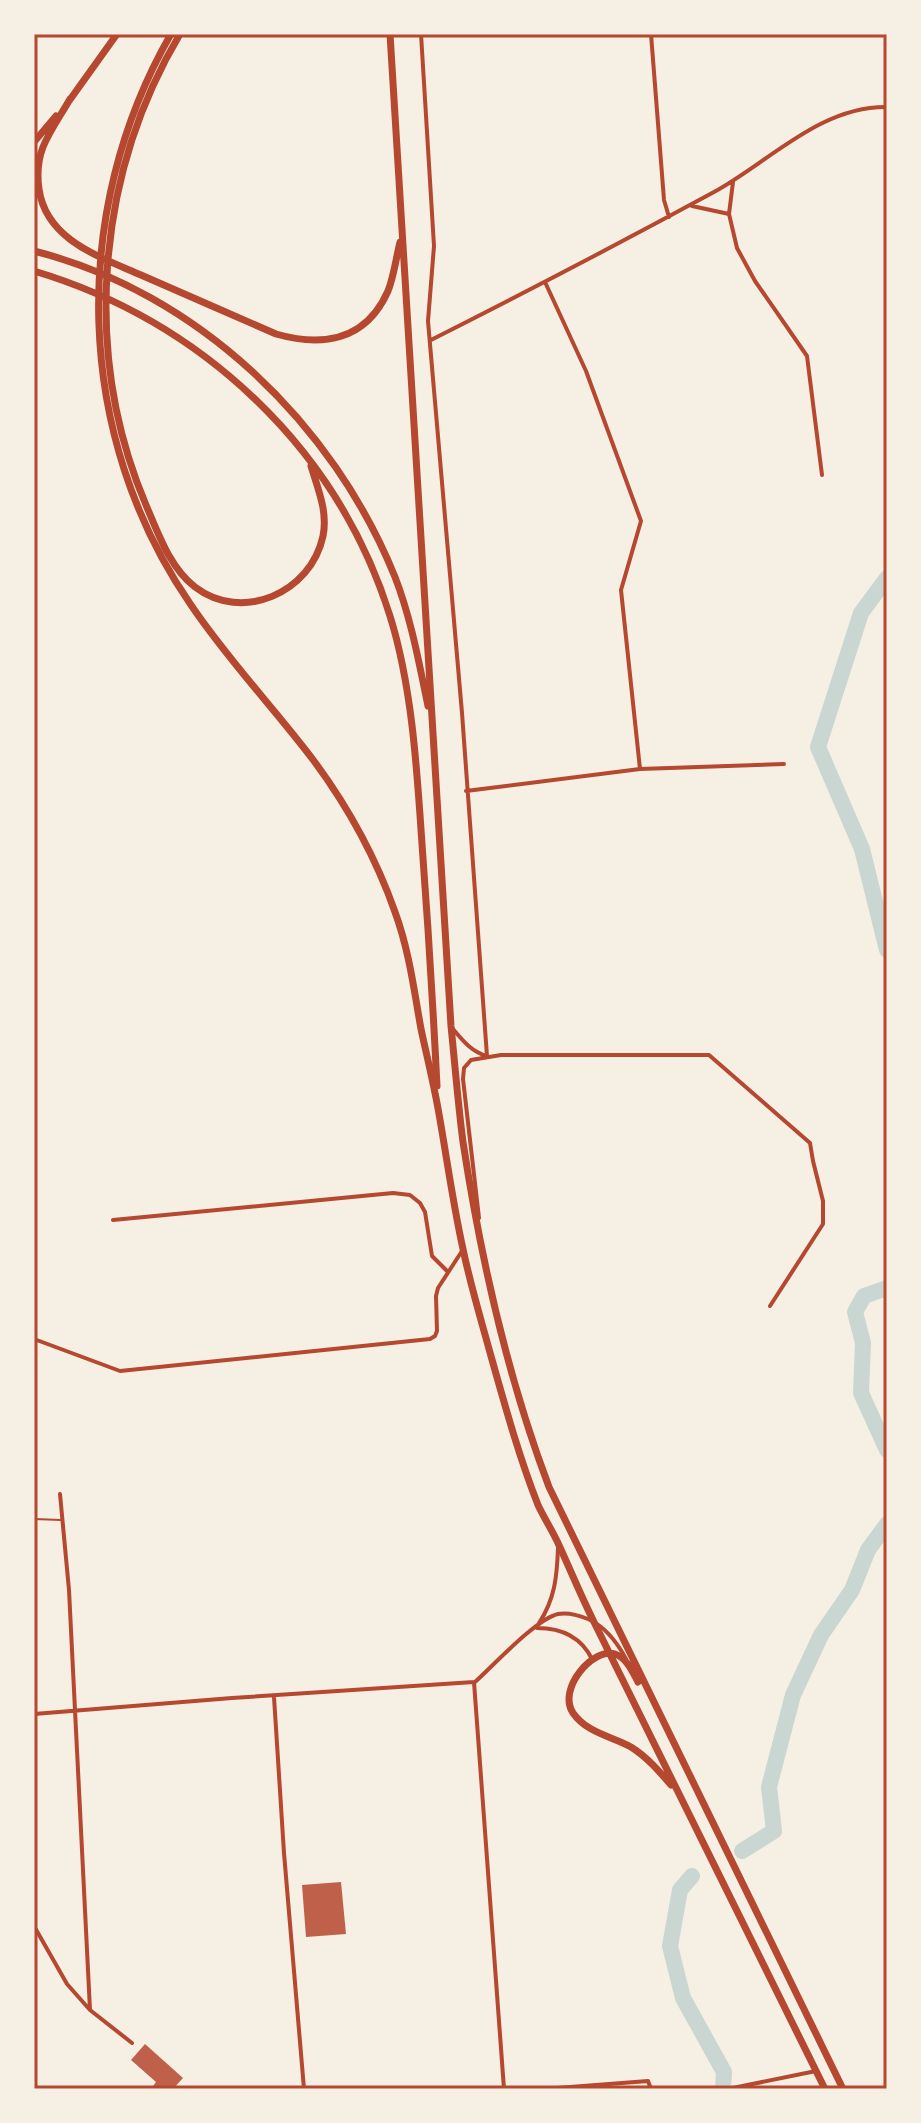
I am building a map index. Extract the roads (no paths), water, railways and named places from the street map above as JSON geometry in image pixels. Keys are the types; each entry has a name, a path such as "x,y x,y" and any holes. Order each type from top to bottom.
{"main road":[{"path":"34,142 117,34"},
{"path":"171,34 135,111 118,159 111,207 102,338 109,409 117,447 134,496 161,556 189,603 320,770 372,856 396,913 411,970 463,1249 516,1446 540,1509 594,1622 825,2089"},
{"path":"111,207 141,114 180,34"},
{"path":"390,34 451,1026 463,1141 501,1338 549,1487 843,2089"},
{"path":"70,99 51,130 39,160 40,197 56,226 85,249 276,334 294,339 325,341 354,331 367,322 388,291 402,231"},
{"path":"34,251 114,279 176,314 246,366 303,424 354,496 395,577 415,644 432,724"},
{"path":"34,271 60,278 111,300 167,330 236,380 307,456 341,505 363,549 390,615 405,674 419,797 438,1109"},
{"path":"102,338 116,408 136,481 178,568 194,587 206,594 235,603 257,602 294,584 310,566 320,546 324,524 322,503 307,456"},
{"path":"666,1729 620,1656 609,1653 592,1661 571,1686 570,1708 575,1716 593,1731 642,1754 679,1795"}],"street":[{"path":"421,34 434,246 428,321 460,686 487,1056"},
{"path":"651,34 664,200 669,217"},
{"path":"431,340 733,182 797,138 837,116 862,108 887,107"},
{"path":"733,182 729,214 737,248 755,281 807,356 822,475"},
{"path":"689,206 729,214"},
{"path":"545,282 586,371 641,521 621,590 640,769"},
{"path":"466,791 640,769 784,764"},
{"path":"451,1026 468,1046 487,1056"},
{"path":"481,1242 463,1079 464,1068 471,1060 487,1056 709,1055 810,1143 823,1201 823,1224 770,1306"},
{"path":"113,1220 393,1193 410,1195 425,1212 432,1256 448,1272"},
{"path":"34,1339 120,1371 430,1339 437,1331 438,1288 463,1249"},
{"path":"60,1494 69,1590 90,2010"},
{"path":"535,1628 547,1610 556,1585 558,1544"},
{"path":"34,1714 474,1682 535,1628 560,1613 594,1622 611,1636 630,1669"},
{"path":"535,1628 564,1632 584,1646 592,1661"},
{"path":"474,1682 504,2089"},
{"path":"274,1696 304,2089"},
{"path":"34,1926 67,1984 90,2010 132,2043"},
{"path":"728,2089 816,2071"},
{"path":"544,2089 648,2081 651,2089"}],"lane":[{"path":"34,1519 63,1520"}],"waterway":[{"path":"887,578 861,613 818,747 862,849 887,950"},
{"path":"887,1288 864,1296 855,1312 863,1343 861,1393 887,1450"},
{"path":"742,1851 774,1831 769,1787 793,1695 821,1635 852,1590 868,1550 887,1524"},
{"path":"692,1876 680,1890 670,1946 683,1998 724,2072 723,2089"}]}
